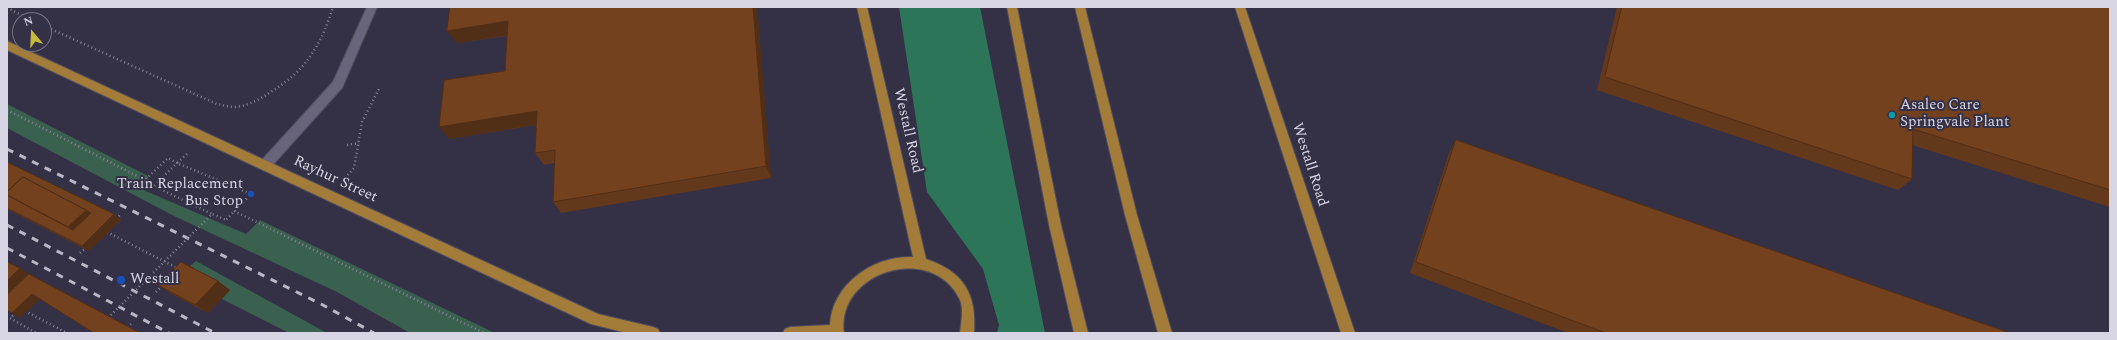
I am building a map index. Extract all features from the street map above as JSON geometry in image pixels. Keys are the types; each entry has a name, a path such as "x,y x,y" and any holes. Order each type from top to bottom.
{"main road":[{"name":"Westall Road","path":"862,7 921,262"},
{"path":"1012,7 1055,225 1081,333"},
{"path":"1080,7 1131,215 1165,333"},
{"name":"Westall Road","path":"1240,7 1348,333"},
{"name":"Rayhur Street","path":"7,45 596,320 653,333"},
{"path":"790,333 836,332 838,311 847,293 861,278 879,267 900,262 921,262 940,269 955,281 965,297 969,316 967,333"}],"street":[{"path":"265,165 338,84 372,7"}],"path":[{"path":"52,30 217,104 236,107 256,102 268,95 305,64 328,25 333,7"},
{"path":"329,195 354,168 362,122 379,89"},
{"path":"7,110 145,180 168,158 177,162 251,194 226,220 154,186 177,162 205,137"},
{"path":"347,144 359,143"},
{"path":"234,211 484,333"},
{"path":"116,220 121,214"},
{"path":"104,322 212,214"},
{"path":"110,225 105,231 179,269 174,273"},
{"path":"80,252 90,244"},
{"path":"156,292 165,283"},
{"path":"36,333 10,318 20,309 67,333"},
{"path":"110,322 116,316"},
{"path":"122,333 131,324"}],"green space":[{"path":"899,7 980,7 1045,333 997,333 999,325 983,269 927,192"},
{"path":"7,104 148,176 148,183 141,189 246,234 260,220 495,333 410,333 337,292 174,216 7,128"},
{"path":"196,261 327,333 289,333 222,299 230,290 193,270 194,268 190,266"}],"building":[{"path":"450,7 753,7 766,166 553,202 555,150 535,153 537,111 439,127 444,80 505,71 508,21 447,31"},
{"name":"Asaleo Care Springvale Plant","path":"1622,7 2110,7 2110,190 1913,129 1912,179 1605,77"},
{"path":"1456,140 2010,333 1606,333 1416,262"},
{"path":"7,162 114,214 82,246 7,208 7,195 73,230 91,213 23,177 7,192"},
{"path":"23,177 86,210 68,227 7,195 7,192"},
{"path":"7,262 20,268 7,281"},
{"path":"181,262 218,281 195,305 158,285"},
{"path":"29,274 140,333 94,333 32,294 12,313 7,310 7,295"}],"railway":[{"path":"7,149 321,304 374,333"},
{"path":"7,225 215,333"},
{"path":"7,248 169,333"}],"place":[{"name":"Asaleo Care Springvale Plant","path":"1892,115"},
{"name":"Train Replacement Bus Stop","path":"251,194"},
{"name":"Westall","path":"121,280"}]}
